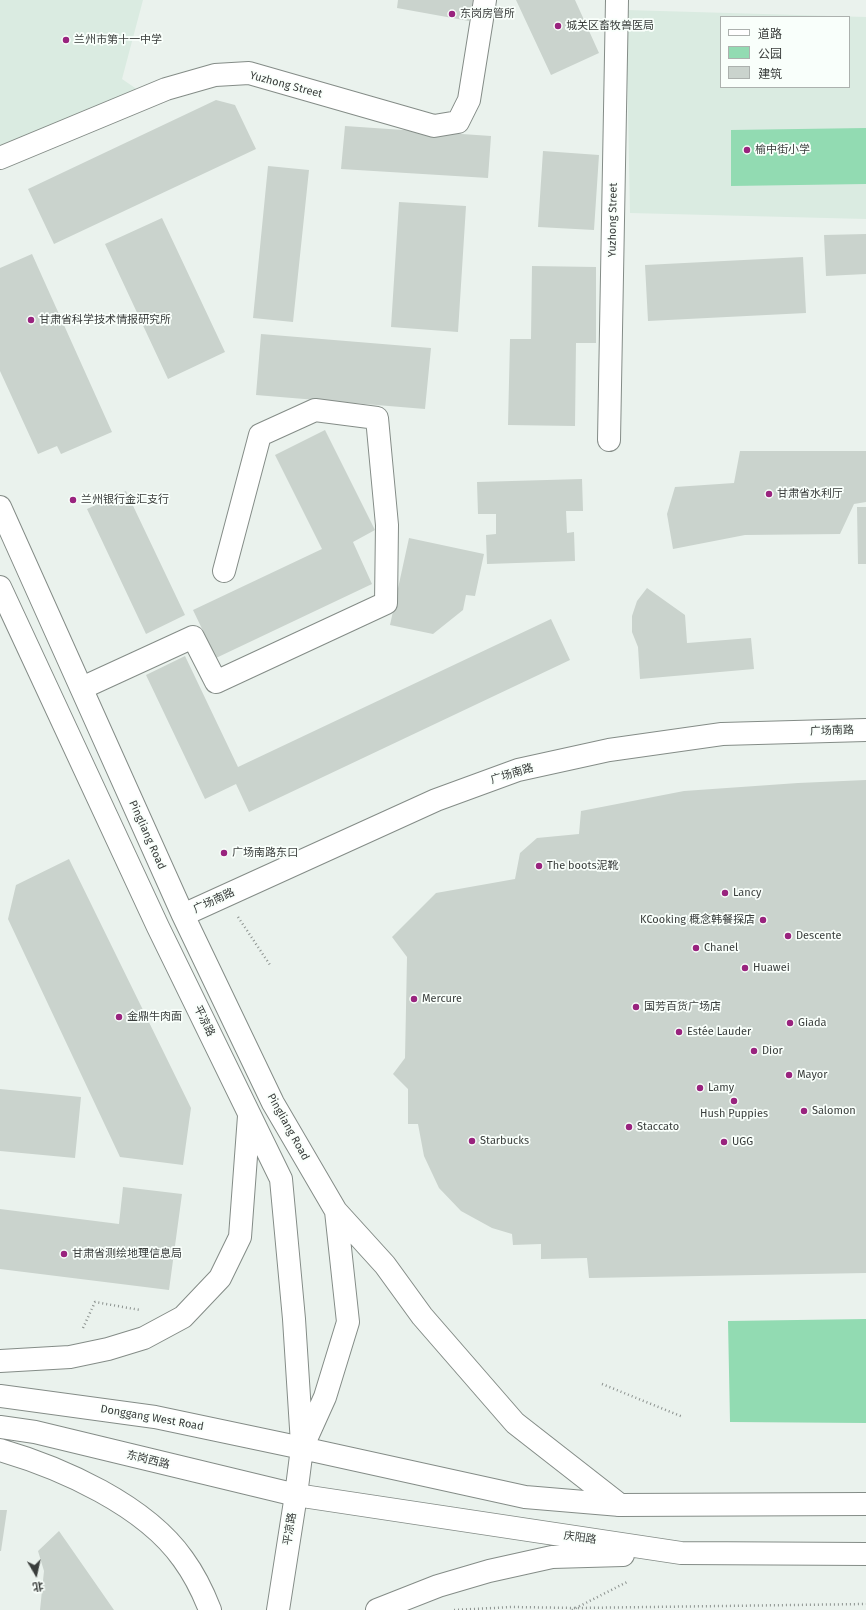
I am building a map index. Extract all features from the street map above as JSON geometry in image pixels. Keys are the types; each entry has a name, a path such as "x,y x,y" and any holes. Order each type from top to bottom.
{"street":[{"name":"Yuzhong Street","path":"0,158 166,89 215,75 249,73 434,126 458,122 469,100 485,0"},
{"name":"Yuzhong Street","path":"609,440 616,0"},
{"path":"82,688 193,636 216,682 386,603 387,525 377,418 315,410 260,435 224,571"},
{"name":"Pingliang Road","path":"0,507 183,915 274,1103 336,1212 348,1322 325,1397 302,1448"},
{"name":"平凉路","path":"0,588 158,927 249,1115"},
{"name":"广场南路","path":"183,915 436,800 518,770 609,750 722,734 866,730"},
{"path":"4,1360 70,1357 108,1349 137,1340 183,1317 220,1278 240,1238 249,1115"},
{"path":"249,1115 281,1179 294,1319 302,1448 525,1497 620,1505 866,1504"},
{"path":"336,1212 385,1265 422,1316 514,1424 620,1505"},
{"name":"Donggang West Road","path":"0,1396 155,1417 302,1448"},
{"name":"东岗西路","path":"0,1427 35,1432 296,1495"},
{"name":"平凉路","path":"278,1610 302,1448"},
{"path":"0,1450 28,1458 65,1474 102,1491 127,1507 170,1543 183,1558 197,1581 210,1610"},
{"name":"庆阳路","path":"296,1495 681,1553 763,1555 866,1554"},
{"path":"377,1610 438,1586 489,1571 552,1557 681,1553"}],"path":[{"path":"224,896 270,965"},
{"path":"95,1302 141,1310"},
{"path":"602,1384 683,1416"},
{"path":"451,1610 512,1607 577,1608 866,1604"}],"shaded area":[{"name":"兰州市第十一中学","path":"0,0 143,0 122,79 141,92 0,150"},
{"name":"榆中街小学","path":"626,10 832,16 720,16 720,88 850,88 850,17 866,17 866,219 630,213"}],"green space":[{"path":"866,128 866,184 731,186 731,130"},
{"path":"866,1319 866,1423 730,1422 728,1321"}],"building":[{"name":"东岗房管所","path":"398,0 473,0 469,21 397,8"},
{"name":"城关区畜牧兽医局","path":"516,0 575,0 599,53 551,75"},
{"path":"216,100 235,105 256,149 54,244 28,189"},
{"path":"345,126 491,136 488,178 341,169"},
{"path":"543,151 599,155 594,230 538,227"},
{"path":"268,166 309,170 293,322 253,318"},
{"path":"399,202 466,206 458,332 391,327"},
{"path":"162,218 225,352 168,379 105,244"},
{"path":"866,234 866,274 826,276 824,235"},
{"name":"甘肃省科学技术情报研究所","path":"32,254 112,432 61,454 57,446 38,454 0,371 0,268"},
{"path":"803,257 806,313 648,321 645,265"},
{"path":"532,266 596,267 596,343 576,343 575,426 508,425 510,339 531,339"},
{"path":"261,334 431,348 425,409 256,395"},
{"path":"325,430 375,530 353,542 372,584 216,658 193,610 322,549 275,455"},
{"name":"甘肃省水利厅","path":"740,451 866,451 866,502 854,504 840,534 745,535 673,549 667,514 675,487 734,483"},
{"path":"582,479 583,511 566,511 567,533 574,532 575,561 487,564 486,535 496,534 496,514 478,514 477,482"},
{"path":"126,491 185,615 146,634 87,509"},
{"path":"857,507 866,507 866,564 858,564"},
{"path":"409,538 484,554 475,596 466,595 463,610 433,634 390,625"},
{"path":"647,588 685,615 687,643 751,638 754,669 640,679 638,647 632,632 632,616 637,601"},
{"path":"551,619 570,660 249,812 236,784 205,799 146,675 185,656 238,767"},
{"name":"国芳百货广场店","path":"866,780 866,1273 589,1278 587,1258 541,1259 541,1244 513,1245 512,1234 492,1228 461,1211 439,1188 424,1156 418,1124 408,1124 408,1089 393,1074 405,1058 407,957 392,937 436,893 515,879 520,853 537,838 579,834 581,811 684,791"},
{"path":"69,859 191,1108 183,1165 120,1157 8,919 16,885"},
{"path":"0,1089 81,1097 75,1158 0,1151"},
{"path":"123,1187 182,1194 169,1290 0,1269 0,1209 119,1224"},
{"path":"0,1510 7,1510 1,1551 0,1551"},
{"path":"59,1531 114,1610 40,1610 44,1571 38,1551"}],"place":[{"name":"东岗房管所","path":"452,14"},
{"name":"城关区畜牧兽医局","path":"558,26"},
{"name":"兰州市第十一中学","path":"66,40"},
{"name":"榆中街小学","path":"747,150"},
{"name":"甘肃省科学技术情报研究所","path":"31,320"},
{"name":"甘肃省水利厅","path":"769,494"},
{"name":"兰州银行金汇支行","path":"73,500"},
{"name":"广场南路东口","path":"224,853"},
{"name":"The boots泥靴","path":"539,866"},
{"name":"Lancy","path":"725,893"},
{"name":"KCooking 概念韩餐探店","path":"763,920"},
{"name":"Descente","path":"788,936"},
{"name":"Chanel","path":"696,948"},
{"name":"Huawei","path":"745,968"},
{"name":"Mercure","path":"414,999"},
{"name":"国芳百货广场店","path":"636,1007"},
{"name":"金鼎牛肉面","path":"119,1017"},
{"name":"Giada","path":"790,1023"},
{"name":"Estée Lauder","path":"679,1032"},
{"name":"Dior","path":"754,1051"},
{"name":"Mayor","path":"789,1075"},
{"name":"Lamy","path":"700,1088"},
{"name":"Hush Puppies","path":"734,1101"},
{"name":"Salomon","path":"804,1111"},
{"name":"Staccato","path":"629,1127"},
{"name":"Starbucks","path":"472,1141"},
{"name":"UGG","path":"724,1142"},
{"name":"甘肃省测绘地理信息局","path":"64,1254"}]}
